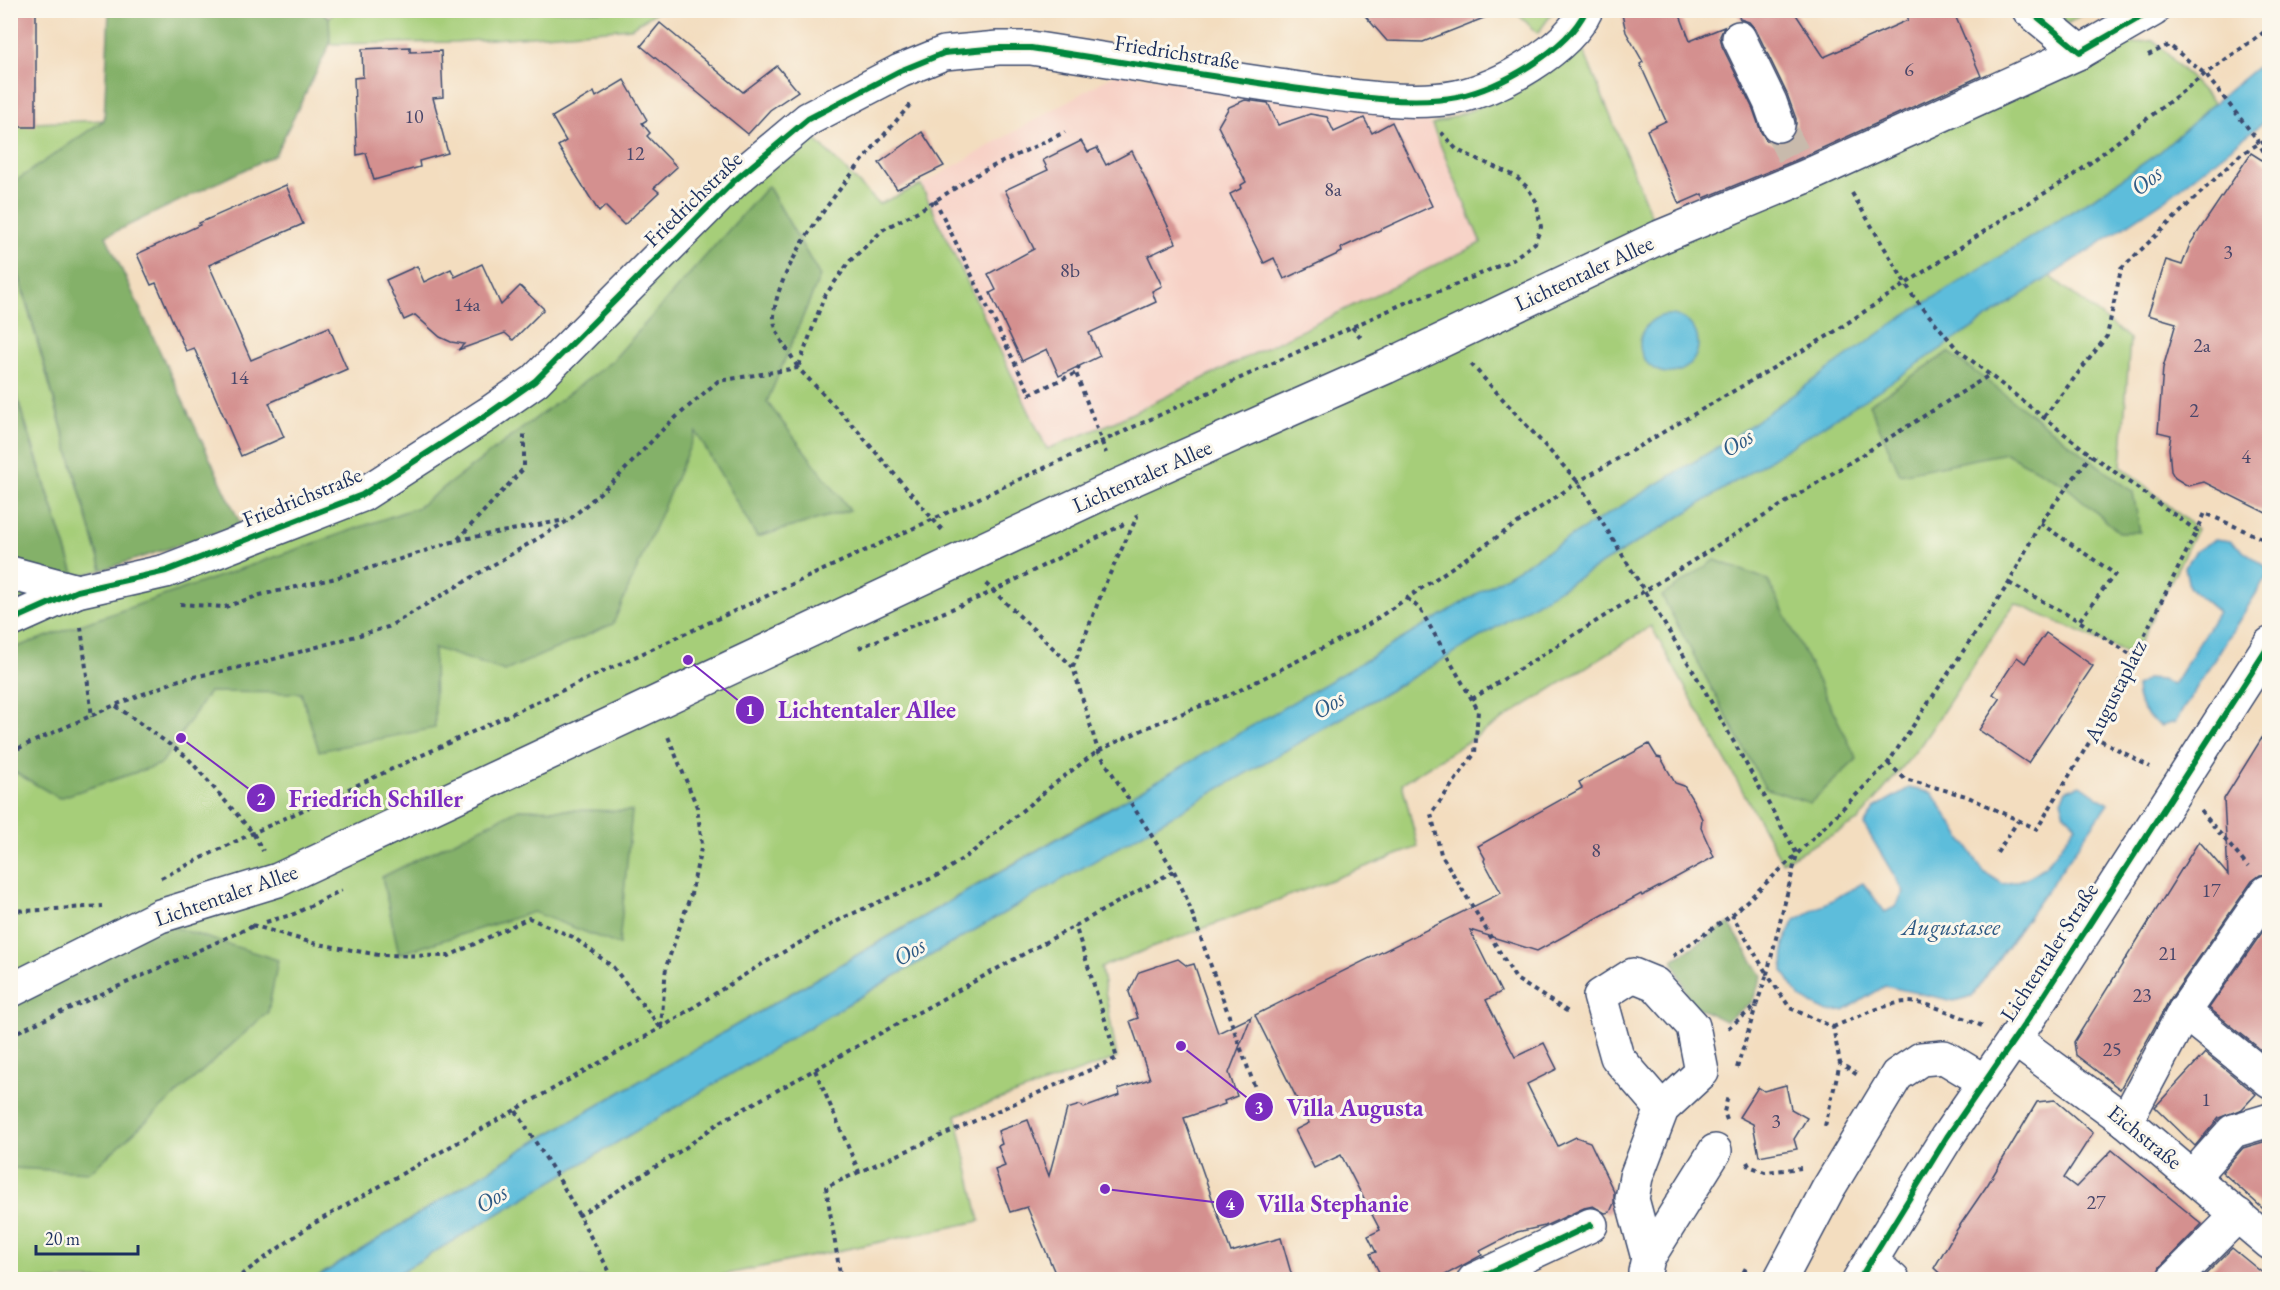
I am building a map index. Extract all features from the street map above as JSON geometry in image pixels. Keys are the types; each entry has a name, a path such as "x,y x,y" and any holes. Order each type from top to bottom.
{"street":[{"name":"Friedrichstraße","path":"10,621 77,591 166,571 362,495 535,381 734,181 808,119 900,71 944,53 998,48 1029,36 1356,97 1424,100 1456,97 1502,83 1559,44 1582,20 1586,10"},
{"path":"2029,10 2080,52"},
{"name":"Lichtentaler Allee","path":"10,991 160,916 278,880 1120,485 1386,368 1802,168 2080,52 2153,10"},
{"path":"1739,38 1770,102 1778,124"},
{"path":"10,573 77,591"},
{"name":"Lichtentaler Straße","path":"1874,1273 1947,1137 1984,1081 2001,1034 2033,1012 2270,644"},
{"path":"2126,1121 2184,1012 2266,890"},
{"path":"1647,1269 1632,1199 1636,1178 1662,1109 1702,1072 1693,1026 1655,984 1632,975 1600,996 1617,1058 1662,1109"},
{"path":"2184,1012 2270,1082"},
{"name":"Eichstraße","path":"2001,1034 2126,1121 2270,1243"},
{"path":"1780,1280 1828,1189 1897,1075 1921,1059 1944,1058 1984,1081"},
{"path":"2193,1176 2233,1131 2270,1120"},
{"path":"1647,1269 1730,1146"},
{"path":"2173,1280 2238,1215"},
{"path":"1474,1280 1591,1225"}],"path":[{"path":"234,1280 311,1225 661,1028 757,967 843,918 939,875 975,850 1054,784 1098,751 1155,724 1234,693 1366,626 1578,482 1831,334 2007,216 2073,176 2205,74 2270,28"},
{"path":"2138,60 2169,45 2205,74 2260,143 2265,154"},
{"path":"915,100 851,176 805,238 776,301 774,321 780,338 798,368 849,421 934,520"},
{"path":"156,880 1101,441 1407,302 1448,288 1510,261 1535,243 1541,227 1536,201 1527,187 1515,176 1457,150 1436,126 1424,100"},
{"path":"798,368 824,297 850,261 884,229 981,172 1065,132"},
{"path":"2044,417 2107,336 2121,269 2241,154 2260,143 2270,141"},
{"path":"1849,187 1904,284 1957,349 2091,455 2197,531 2205,513 2270,542"},
{"path":"935,200 1030,394 1076,373 1079,366"},
{"path":"1461,369 1482,359"},
{"path":"1472,364 1578,482 1645,591 1797,854 1767,974 1737,1069"},
{"path":"10,752 179,680 260,663 388,627 569,520 617,478 666,426 718,381 798,368"},
{"path":"1076,373 1101,441"},
{"path":"1472,699 1991,374"},
{"path":"458,540 524,468 524,429 488,414"},
{"path":"1640,978 1732,915 1888,763 2009,583 2040,523 2091,455"},
{"path":"850,652 992,592 1137,517 1106,582 1073,668"},
{"path":"178,604 225,607 260,595 332,579 458,540 569,520"},
{"path":"2040,523 2115,574 2079,621"},
{"path":"2009,583 2079,621 2133,656"},
{"path":"992,592 1073,668 1098,751 1174,871 1186,897 1258,1096"},
{"path":"1407,598 1420,609 1478,710 1475,753 1431,814 1441,854 1516,979 1561,1009 1578,1016"},
{"path":"84,660 92,718"},
{"path":"116,705 187,757 253,833 294,914"},
{"path":"661,1028 666,967 691,894 702,844 697,807 666,730"},
{"path":"2093,736 2178,784 2266,890"},
{"path":"1997,854 2018,821"},
{"path":"578,1216 685,1148 720,1122 1174,871"},
{"path":"10,1035 253,926 294,914 347,888"},
{"path":"92,911 102,906"},
{"path":"1732,915 1790,1008 1833,1027 1865,1013 1907,1002 1946,1010 2001,1034"},
{"path":"253,926 313,943 379,955 448,956 529,918 573,937 613,968 661,1028"},
{"path":"841,1280 826,1187 1116,1058 1075,925"},
{"path":"1698,1050 1756,1006"},
{"path":"1833,1027 1840,1063 1885,1094"},
{"path":"815,1070 859,1172"},
{"path":"1730,1090 1724,1112 1730,1146 1749,1166 1765,1172 1804,1168 1828,1189"},
{"path":"516,1111 562,1184 614,1280"}],"shaded area":[{"path":"1117,73 1426,115 1481,243 1112,423 1046,449 921,185"}],"green space":[{"path":"317,10 329,17 330,44 275,155 106,236 241,525 102,570 11,246 10,185 104,120 109,11"},
{"path":"336,10 658,11 631,28 455,42 330,44 329,17"},
{"path":"1514,11 1554,11 1538,33"},
{"path":"2052,11 2089,11 2068,23"},
{"path":"2154,40 2214,103 2161,151 2092,199 1962,335 2050,276 2130,339 2121,466 2197,529 2133,656 2015,603 1920,746 1858,821 1782,862 1651,626 1402,783 1418,847 1101,967 1117,1058 956,1115 980,1221 704,1279 389,1279 883,983 1437,663 1116,804 528,1146 314,1279 11,1280 10,621 436,448 808,132 879,204 921,185 1047,449 1112,423 1481,243 1432,125 1511,95 1583,49 1660,237 2080,52"},
{"path":"104,120 11,185 11,124"},
{"path":"768,186 820,276 767,402 850,510 757,537 696,432 613,624 505,671 434,648 435,728 319,751 301,693 209,692 161,764 59,798 11,770 11,649 418,507 612,361"},
{"path":"10,246 102,570 75,577 11,377"},
{"path":"1949,352 2133,492 2140,532 2119,532 2062,483 2006,453 1900,474 1869,404"},
{"path":"10,378 75,577 10,607"},
{"path":"1715,560 1768,580 1857,759 1810,803 1765,788 1662,596"},
{"path":"519,809 632,811 619,945 533,912 399,954 382,877"},
{"path":"1729,923 1762,976 1752,1002 1725,1021 1692,1005 1673,960"},
{"path":"164,924 278,960 268,1012 90,1172 11,1168 11,1003"}],"water":[{"name":"Oos","path":"2269,57 2269,118 2166,199 1870,396 1673,521 1437,663 883,983 389,1279 314,1279 528,1146 1419,629 1728,441 1901,318 2092,199 2161,151"},
{"path":"1669,315 1680,317 1693,328 1698,344 1696,355 1685,368 1669,373 1658,371 1645,360 1640,344 1642,333 1653,320"},
{"path":"2215,539 2230,541 2269,569 2269,573 2175,722 2161,726 2143,710 2138,700 2136,687 2146,679 2161,680 2173,685 2218,612 2189,587 2185,567 2196,551"},
{"name":"Augustasee","path":"2081,785 2108,804 1972,996 1954,1001 1885,986 1844,1011 1828,1012 1800,998 1783,971 1784,943 1795,920 1863,883 1885,912 1895,907 1904,892 1864,825 1876,807 1909,788 1932,793 1984,872 2003,884 2028,877 2054,856 2076,825 2065,814 2061,800 2066,790"}],"building":[{"path":"10,10 36,10 36,127 10,127"},
{"path":"1360,10 1499,10 1499,12 1423,42 1387,41"},
{"path":"1621,10 1678,10 1690,41 1724,27 1720,36 1722,46 1753,109 1761,132 1766,140 1774,143 1784,143 1792,138 1796,129 1796,119 1787,94 1756,30 1749,22 1740,19 1736,10 1793,10 1824,57 1908,20 1908,10 1942,10 1945,17 1954,13 1981,76 1796,160 1704,198 1702,194 1679,204 1647,130 1666,121 1640,64 1643,62 1626,32"},
{"path":"660,23 743,92 777,66 798,91 770,110 748,134 641,46"},
{"path":"410,47 410,52 441,51 443,97 433,98 448,153 419,161 420,167 374,180 366,153 357,155 354,78 363,77 362,49"},
{"path":"624,80 647,120 642,123 650,133 647,136 677,167 654,188 659,192 624,225 605,206 599,212 558,146 566,141 552,117 594,92 596,97"},
{"path":"1245,100 1268,103 1278,125 1310,114 1327,117 1334,132 1364,118 1372,133 1392,122 1432,206 1341,248 1342,252 1284,279 1274,258 1264,263 1230,194 1242,188 1241,185 1246,182 1218,126 1229,107"},
{"path":"922,132 944,166 897,189 879,163"},
{"path":"1081,141 1088,152 1097,148 1106,165 1132,151 1176,243 1148,256 1162,286 1152,291 1156,302 1089,333 1100,356 1059,376 1047,349 1022,361 990,293 996,290 988,274 1034,249 1005,190 1048,170 1043,160"},
{"path":"2251,153 2270,165 2270,515 2204,482 2188,486 2175,478 2171,471 2169,448 2171,435 2158,432 2163,368 2176,323 2148,315 2166,260 2182,265 2190,244"},
{"path":"286,185 303,224 209,265 251,360 329,327 347,369 269,403 284,437 241,456 194,348 186,351 156,283 151,285 137,254 200,225 199,223"},
{"path":"482,264 501,305 520,286 544,309 513,340 505,333 458,350 464,344 440,337 415,315 404,320 386,280 417,266 424,282 451,269 455,277"},
{"path":"2046,633 2093,666 2028,763 1979,730 2000,699 1993,694 2017,657 2025,663"},
{"path":"2270,725 2270,874 2260,875 2252,881 2169,1001 2120,1089 2076,1055 2074,1042 2199,841 2228,875 2224,799"},
{"path":"1649,744 1657,757 1661,758 1675,783 1684,786 1694,802 1702,819 1701,828 1714,857 1537,951 1470,930 1501,992 1486,1000 1515,1057 1544,1043 1557,1069 1527,1084 1558,1146 1576,1137 1590,1142 1614,1192 1614,1203 1610,1212 1605,1213 1593,1206 1545,1226 1517,1232 1480,1251 1482,1255 1436,1280 1383,1280 1370,1254 1376,1252 1368,1236 1380,1230 1341,1155 1314,1168 1295,1130 1309,1123 1255,1015 1501,893 1478,846 1582,788 1579,782"},
{"path":"2270,921 2270,1057 2209,1008"},
{"path":"1178,959 1187,966 1194,964 1218,1033 1251,1017 1229,1073 1237,1096 1224,1101 1225,1104 1184,1118 1231,1252 1281,1238 1293,1280 1058,1280 1027,1207 1010,1212 995,1170 1005,1166 998,1146 1002,1144 998,1131 1028,1120 1049,1176 1067,1109 1080,1105 1084,1108 1120,1095 1118,1089 1150,1079 1130,1021 1138,1018 1129,992 1139,972"},
{"path":"2205,1053 2256,1094 2242,1109 2219,1118 2195,1146 2155,1107"},
{"path":"1786,1085 1791,1109 1807,1118 1794,1139 1797,1149 1759,1156 1753,1124 1739,1117 1758,1087 1764,1091"},
{"path":"2055,1100 2093,1133 2064,1178 2076,1187 2112,1150 2202,1224 2160,1267 2155,1280 1947,1280 1934,1268 1956,1231 1988,1184 2037,1102"},
{"path":"2270,1140 2270,1215 2222,1172 2243,1148"},
{"path":"2232,1248 2270,1279 2270,1280 2200,1280"}],"tunnel":[{"path":"1778,125 1796,160"}],"cycle path":[{"path":"10,621 77,591 166,571 362,495 535,381 734,181 808,119 900,71 944,53 998,48 1031,48 1345,95 1392,100 1437,100 1474,92 1530,66 1564,40 1586,10"},
{"path":"2029,10 2080,52 2153,10"},
{"path":"1859,1280 1947,1137 2033,1012 2270,644"},
{"path":"1474,1280 1591,1225"}],"place":[{"name":"Lichtentaler Allee","path":"688,660"},
{"name":"Friedrich Schiller","path":"181,738"},
{"name":"Villa Augusta","path":"1181,1046"},
{"name":"Villa Stephanie","path":"1105,1189"}]}
